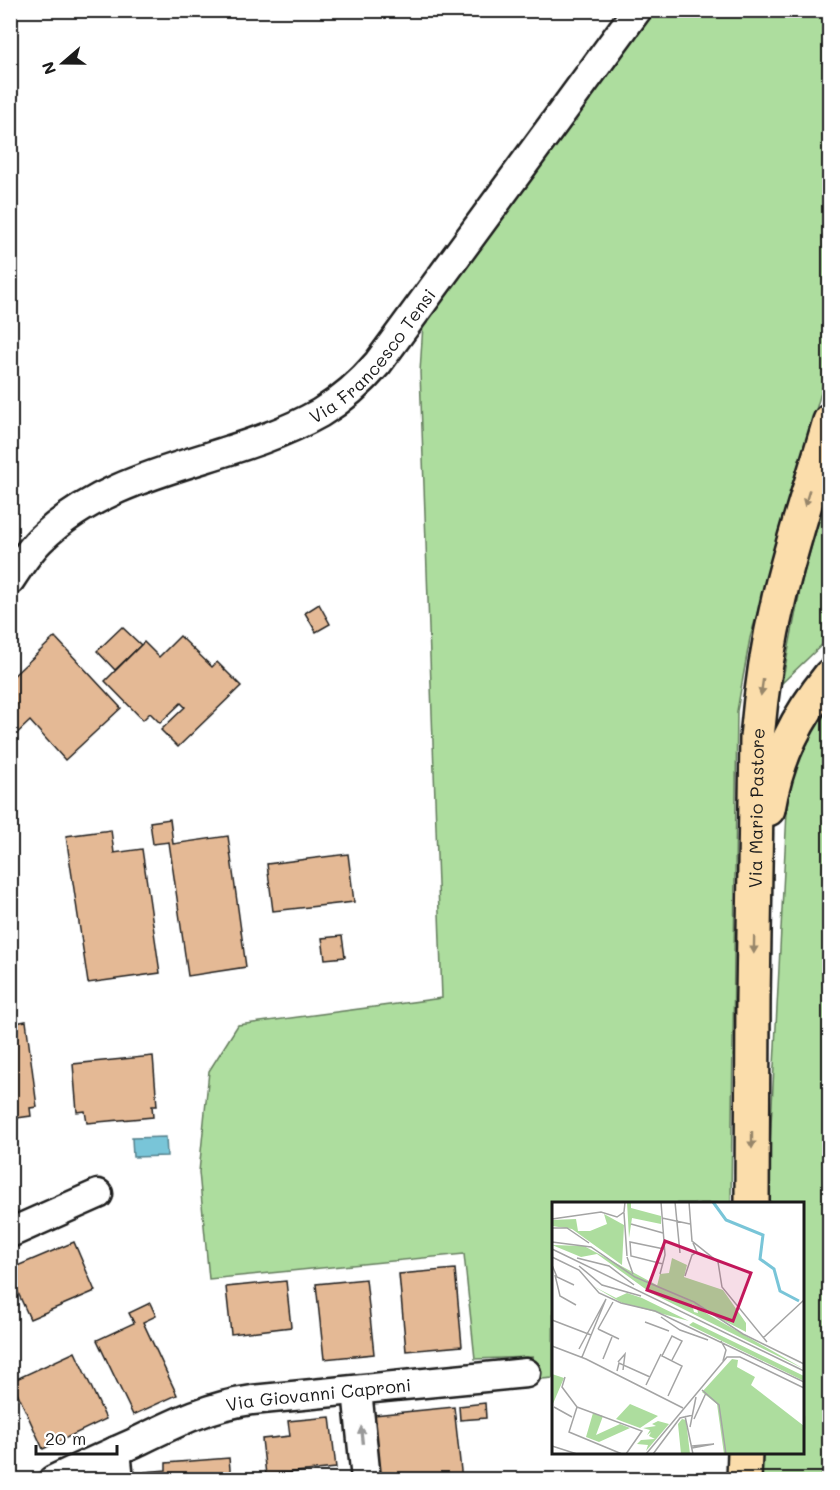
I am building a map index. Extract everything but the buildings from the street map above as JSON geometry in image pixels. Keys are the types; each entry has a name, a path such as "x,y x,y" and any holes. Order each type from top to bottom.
{"highway":[{"name":"Via Mario Pastore","path":"752,1202 757,738 764,672 779,597 830,421"},
{"path":"755,893 771,795 779,765 796,724 815,694 830,676"},
{"path":"744,1479 745,1454"}],"street":[{"name":"Via Francesco Tensi","path":"10,580 39,541 75,512 96,500 162,470 246,445 280,432 320,412 356,387 378,363 637,10"},
{"path":"10,1233 98,1194"},
{"name":"Via Giovanni Caproni","path":"53,1479 186,1418 222,1405 252,1400 526,1373"},
{"path":"357,1390 366,1479"},
{"path":"116,1451 119,1479"}],"green space":[{"path":"637,11 829,11 829,365 750,638 737,711 731,1202 552,1202 552,1378 531,1380 533,1357 475,1359 464,1254 209,1279 199,1172 209,1071 238,1025 442,998 420,372 423,324"},
{"path":"829,485 829,638 782,683 802,580"},
{"path":"829,702 829,1426 824,1479 759,1480 760,1454 804,1454 804,1202 768,1202 788,792 797,749"}],"water":[{"path":"166,1137 167,1156 133,1157 132,1138"}]}
